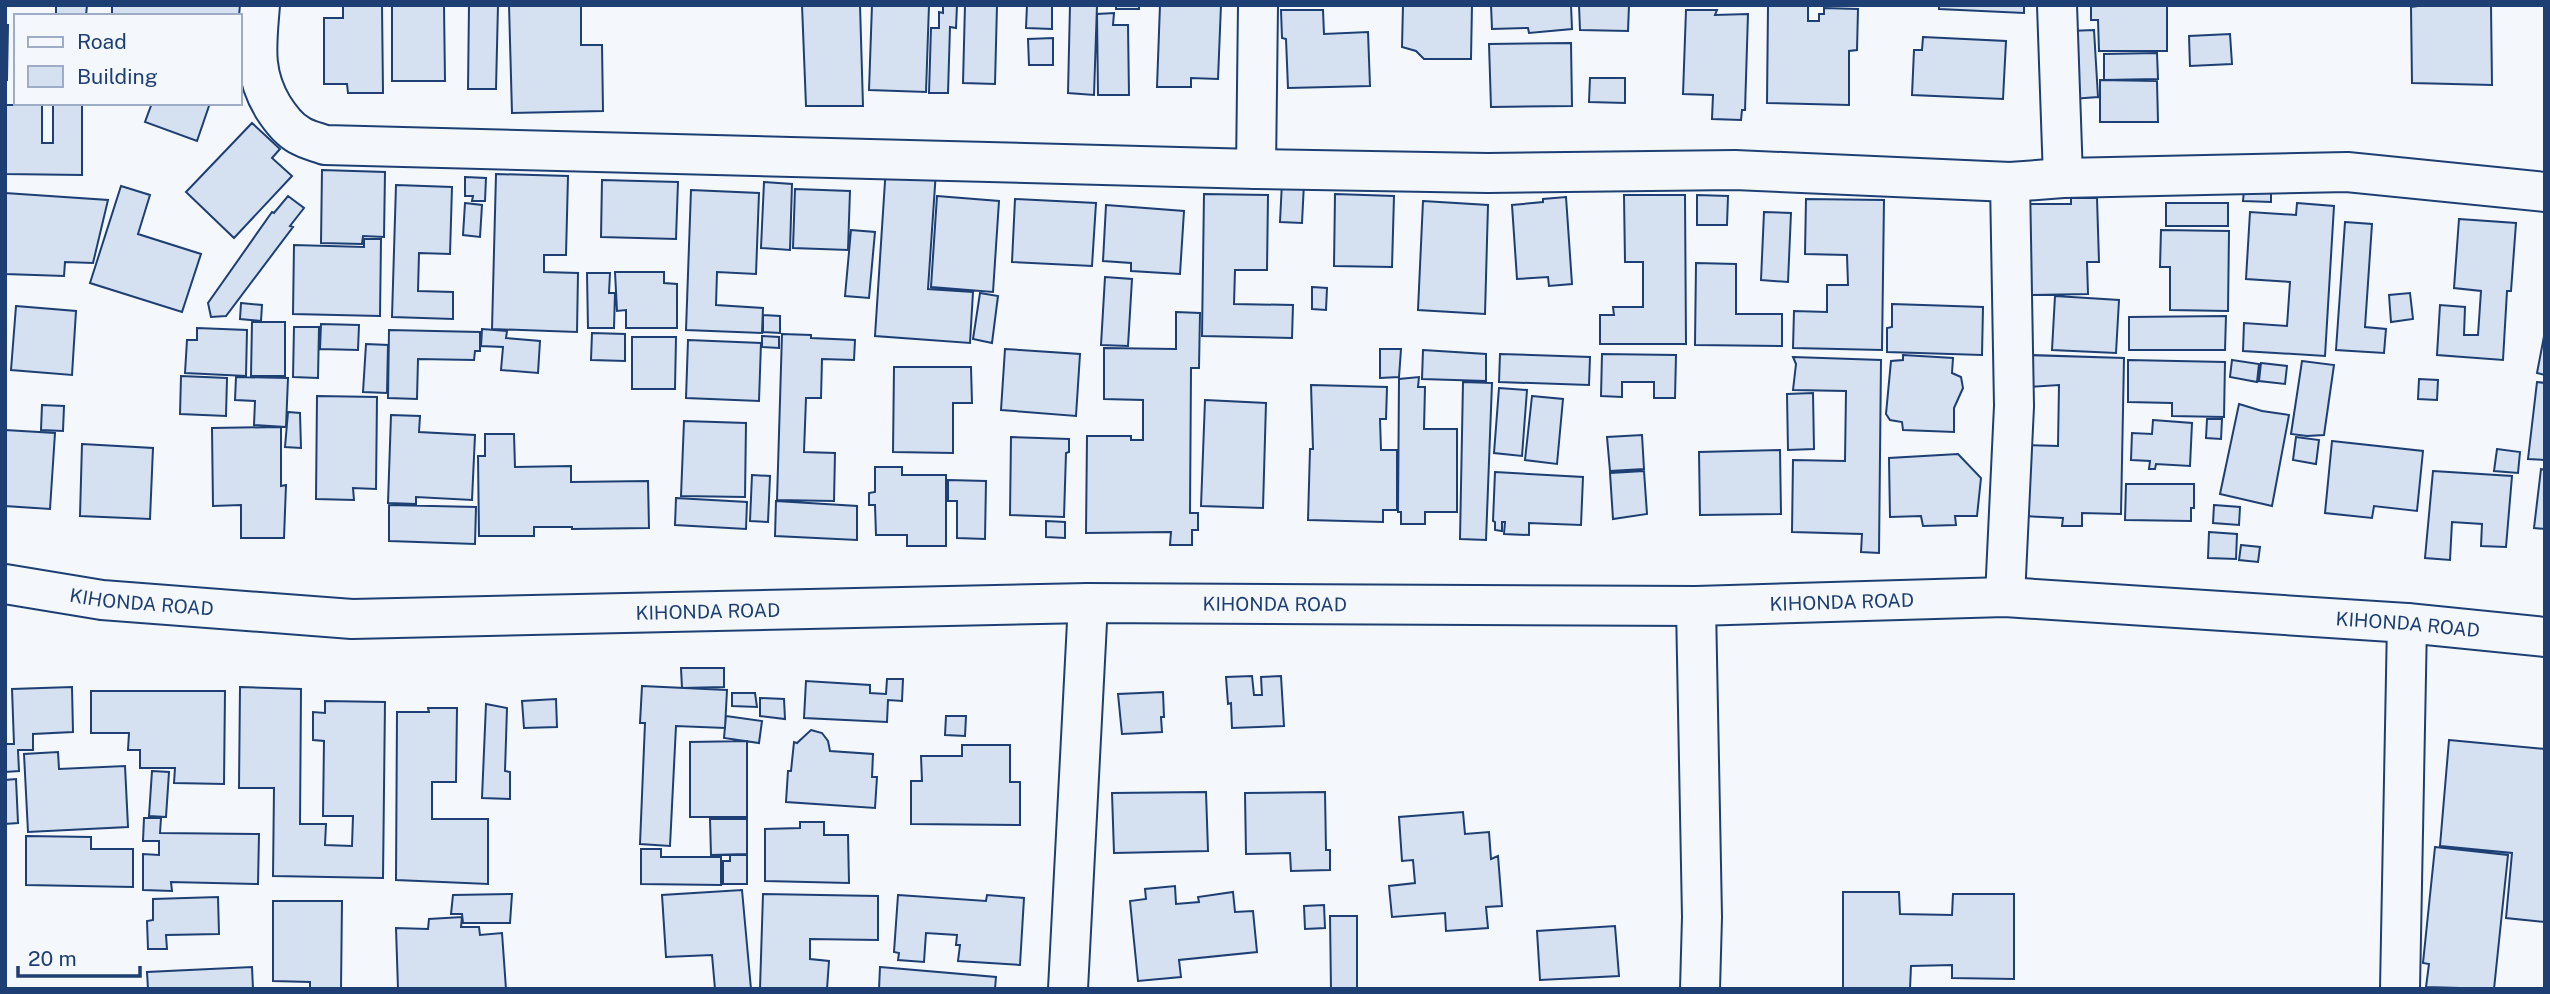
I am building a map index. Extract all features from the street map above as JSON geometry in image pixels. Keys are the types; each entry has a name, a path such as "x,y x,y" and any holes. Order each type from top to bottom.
{"street":[{"path":"260,5 256,55 259,79 266,95 282,121 290,128 299,135 326,145 1255,169 1488,173 1735,170 2010,182 2063,178 2347,172 2545,192"},
{"path":"1255,169 1258,5"},
{"path":"2057,5 2063,178"},
{"path":"2005,597 2014,406 2010,182"},
{"name":"KIHONDA ROAD","path":"5,584 102,600 352,620 1088,603 1696,606 2005,597 2407,623 2545,637"},
{"path":"1068,989 1088,603"},
{"path":"1696,606 1702,917 1700,989"},
{"path":"2400,989 2407,623"}],"building":[{"path":"56,5 87,5 86,14 56,14"},
{"path":"112,5 242,5 242,14 112,14"},
{"path":"343,5 382,5 383,93 348,93 347,84 324,84 324,18 343,18"},
{"path":"392,5 444,5 445,81 392,81"},
{"path":"469,5 498,5 496,89 468,89"},
{"path":"509,5 581,5 581,45 602,45 603,111 512,113"},
{"path":"802,5 860,5 863,106 806,106"},
{"path":"872,5 929,5 926,92 869,90"},
{"path":"943,5 957,5 956,28 950,27 948,93 929,93 931,28 939,28 939,12 943,13"},
{"path":"965,5 997,5 995,84 963,83"},
{"path":"1027,5 1052,5 1052,29 1026,28"},
{"path":"1070,5 1097,5 1094,95 1068,93"},
{"path":"1116,5 1139,5 1139,9 1116,9"},
{"path":"1160,5 1221,5 1218,79 1191,78 1191,87 1157,87"},
{"path":"1403,5 1472,5 1471,59 1424,59 1416,51 1402,47"},
{"path":"1491,5 1571,5 1572,29 1529,33 1528,28 1492,29"},
{"path":"1579,5 1629,5 1628,31 1580,30"},
{"path":"1768,5 1808,5 1808,21 1819,21 1819,14 1824,14 1824,8 1858,9 1857,50 1849,51 1849,105 1767,103"},
{"path":"1939,5 2024,5 2024,13 1939,9"},
{"path":"2091,5 2167,5 2167,51 2099,51 2098,20 2091,20"},
{"path":"2491,5 2492,85 2412,83 2411,7"},
{"path":"1281,10 1323,10 1324,34 1368,32 1370,86 1288,88 1286,39 1282,38"},
{"path":"1686,10 1717,10 1715,15 1748,14 1745,110 1742,110 1741,120 1712,119 1713,95 1683,94"},
{"path":"1114,13 1113,25 1128,25 1129,95 1098,95 1097,14"},
{"path":"5,25 8,25 7,80 5,80"},
{"path":"2094,30 2098,97 2072,99 2069,31"},
{"path":"2230,34 2232,64 2190,66 2189,36"},
{"path":"1923,37 2006,41 2003,99 1912,95 1914,50 1922,50"},
{"path":"1053,38 1053,65 1029,65 1028,39"},
{"path":"1571,43 1572,106 1491,107 1489,44"},
{"path":"2157,53 2158,79 2104,80 2104,54"},
{"path":"1590,78 1625,78 1625,103 1589,102"},
{"path":"2100,80 2157,81 2158,122 2100,122"},
{"path":"5,105 42,105 42,143 53,143 53,105 82,105 82,175 5,174"},
{"path":"151,105 209,105 197,141 145,122"},
{"path":"252,123 280,149 272,158 292,176 234,238 186,192"},
{"path":"886,166 936,171 928,289 973,292 970,343 875,336"},
{"path":"322,170 385,172 384,237 363,236 362,244 321,243"},
{"path":"496,174 568,176 566,255 544,255 544,272 578,273 577,332 492,329"},
{"path":"465,177 486,178 485,201 472,201 473,196 465,196"},
{"path":"602,180 678,182 676,239 601,237"},
{"path":"764,182 792,184 790,250 761,248"},
{"path":"1282,182 1304,183 1302,223 1280,222"},
{"path":"396,185 452,187 450,254 419,253 418,291 453,292 453,319 392,317"},
{"path":"121,186 150,195 138,234 201,254 182,312 90,283"},
{"path":"795,189 850,191 848,250 793,248"},
{"path":"691,190 759,193 756,274 717,272 716,305 763,308 762,333 686,330"},
{"path":"2244,190 2271,191 2271,202 2243,201"},
{"path":"5,193 108,200 93,263 65,262 64,276 5,274"},
{"path":"1204,194 1268,195 1267,270 1235,270 1234,304 1293,305 1292,338 1202,336"},
{"path":"1335,194 1394,196 1392,267 1334,266"},
{"path":"1624,195 1685,195 1686,344 1600,344 1600,315 1614,315 1613,307 1643,307 1643,262 1625,262"},
{"path":"1697,195 1728,196 1727,225 1697,225"},
{"path":"288,196 304,208 290,226 293,227 226,316 211,317 208,303 272,212 274,213"},
{"path":"937,196 999,201 993,292 931,287"},
{"path":"1566,197 1572,284 1549,286 1548,277 1517,279 1512,205"},
{"path":"2071,198 2097,198 2099,262 2087,262 2088,294 2028,295 2027,204 2071,204"},
{"path":"1015,199 1096,203 1092,266 1012,262"},
{"path":"1806,199 1884,200 1882,350 1793,348 1794,311 1827,312 1827,285 1848,285 1847,255 1805,254"},
{"path":"1423,201 1488,205 1485,314 1418,310"},
{"path":"465,203 482,205 480,237 463,235"},
{"path":"2166,203 2228,203 2228,226 2166,226"},
{"path":"2297,203 2334,206 2325,356 2243,351 2244,323 2287,326 2290,282 2246,279 2250,212 2296,215"},
{"path":"1106,205 1184,211 1180,274 1131,271 1131,263 1103,261"},
{"path":"1764,212 1791,213 1788,282 1761,280"},
{"path":"2459,219 2516,223 2511,291 2507,291 2503,360 2437,355 2440,305 2465,307 2464,335 2478,335 2481,291 2454,288"},
{"path":"2345,222 2372,224 2365,327 2386,329 2384,353 2336,350"},
{"path":"851,230 875,232 869,298 845,296"},
{"path":"2161,230 2229,231 2228,311 2170,310 2170,267 2160,267"},
{"path":"364,239 381,239 380,316 293,314 294,245 364,247"},
{"path":"1696,263 1736,264 1736,314 1782,314 1782,346 1695,345"},
{"path":"615,272 664,272 664,283 677,284 677,328 626,328 626,310 617,311"},
{"path":"587,273 610,273 609,293 615,293 614,328 588,328"},
{"path":"1105,277 1132,279 1128,346 1101,345"},
{"path":"1312,287 1327,288 1326,310 1312,309"},
{"path":"980,293 998,296 992,343 973,339"},
{"path":"2410,293 2413,319 2391,322 2389,295"},
{"path":"2055,296 2119,300 2116,353 2052,350"},
{"path":"241,303 262,305 261,321 240,319"},
{"path":"1892,304 1983,307 1982,355 1887,352 1887,328 1892,327"},
{"path":"16,306 76,311 72,375 11,370"},
{"path":"1176,312 1200,313 1199,368 1191,368 1190,513 1198,513 1198,530 1192,530 1192,545 1170,545 1171,532 1086,533 1087,436 1131,436 1131,440 1143,440 1143,400 1104,399 1104,348 1176,349"},
{"path":"763,315 780,316 780,333 763,332"},
{"path":"2226,316 2225,350 2129,350 2129,317"},
{"path":"252,322 285,322 285,376 251,376"},
{"path":"321,324 359,325 358,350 320,349"},
{"path":"294,327 319,327 318,378 293,377"},
{"path":"197,328 247,330 246,376 185,373 187,340 197,340"},
{"path":"482,329 507,331 506,338 540,341 538,373 501,370 503,347 481,346"},
{"path":"389,330 480,332 480,351 475,351 474,360 418,359 417,399 388,398"},
{"path":"2545,331 2545,375 2537,373"},
{"path":"592,333 625,334 625,361 591,360"},
{"path":"782,334 855,340 854,360 822,359 821,398 806,398 804,452 835,453 834,501 777,500"},
{"path":"762,336 779,337 779,348 762,347"},
{"path":"632,337 676,337 675,389 632,389"},
{"path":"688,340 761,343 759,401 686,398"},
{"path":"366,344 388,345 387,393 363,392"},
{"path":"1005,349 1080,354 1076,416 1001,410"},
{"path":"1380,349 1401,349 1399,377 1380,378"},
{"path":"1423,350 1486,354 1486,381 1422,379"},
{"path":"1500,354 1590,357 1589,385 1499,382"},
{"path":"1602,354 1676,355 1675,398 1654,398 1654,382 1622,382 1622,397 1601,396"},
{"path":"1903,355 1953,358 1952,373 1961,377 1963,388 1954,408 1954,432 1903,430 1902,422 1890,420 1886,414 1891,361 1903,360"},
{"path":"2028,355 2124,358 2121,514 2082,513 2082,526 2062,526 2063,518 2022,516 2023,445 2058,446 2059,385 2027,387"},
{"path":"1793,357 1881,360 1879,553 1861,552 1862,534 1792,532 1793,460 1845,461 1846,391 1793,390 1796,364"},
{"path":"2128,360 2225,362 2224,417 2172,416 2172,403 2128,402"},
{"path":"2232,360 2259,364 2257,382 2230,377"},
{"path":"2302,361 2334,365 2324,435 2291,434"},
{"path":"2261,363 2287,366 2285,384 2259,381"},
{"path":"894,367 971,367 972,403 953,403 953,453 893,452"},
{"path":"181,376 227,378 226,416 180,414"},
{"path":"236,377 288,378 286,427 254,425 255,401 235,400"},
{"path":"1419,377 1418,387 1425,387 1424,429 1457,429 1457,512 1425,512 1425,524 1401,524 1401,512 1398,512 1399,379"},
{"path":"2419,379 2438,380 2437,400 2418,399"},
{"path":"1463,382 1492,383 1486,540 1460,539"},
{"path":"2537,382 2545,383 2545,460 2528,459"},
{"path":"1311,385 1387,387 1386,419 1380,419 1381,450 1397,450 1397,510 1383,510 1383,522 1308,520 1310,449 1313,449"},
{"path":"1499,388 1527,390 1522,456 1494,453"},
{"path":"1813,393 1814,449 1788,450 1787,394"},
{"path":"317,396 377,397 376,489 353,488 354,500 316,499"},
{"path":"1532,396 1563,399 1557,464 1525,460"},
{"path":"1205,400 1266,403 1263,508 1201,506"},
{"path":"2239,404 2289,415 2272,506 2220,494"},
{"path":"42,405 64,406 63,431 41,430"},
{"path":"288,412 300,413 301,448 285,447"},
{"path":"391,415 420,416 419,432 475,435 472,500 416,497 416,504 388,503"},
{"path":"2207,419 2222,419 2221,439 2206,438"},
{"path":"2153,420 2192,423 2190,466 2156,464 2155,469 2149,469 2150,461 2131,460 2132,433 2152,434"},
{"path":"684,421 746,423 745,497 681,496"},
{"path":"281,427 281,486 286,485 284,538 241,538 241,505 213,506 212,428"},
{"path":"5,430 55,433 50,509 5,506"},
{"path":"485,434 514,434 515,467 571,466 571,482 648,481 649,528 534,527 534,536 479,536 478,456 485,456"},
{"path":"1642,435 1644,469 1610,471 1607,437"},
{"path":"1011,437 1069,439 1064,517 1010,515"},
{"path":"2296,437 2319,440 2316,464 2293,460"},
{"path":"2332,441 2423,451 2417,511 2374,506 2372,518 2325,513"},
{"path":"82,444 153,448 150,519 80,516"},
{"path":"2497,449 2520,452 2518,473 2494,471"},
{"path":"1780,450 1781,514 1700,515 1699,452"},
{"path":"1958,454 1981,478 1977,516 1955,516 1956,525 1923,526 1921,516 1890,517 1889,458"},
{"path":"875,467 902,467 902,475 946,475 946,546 907,546 907,535 876,535 875,505 869,505 869,493 875,492"},
{"path":"2541,469 2545,470 2545,529 2534,528"},
{"path":"1644,471 1647,514 1613,519 1610,473"},
{"path":"2433,471 2512,476 2506,547 2481,546 2482,524 2452,522 2450,560 2425,558"},
{"path":"1495,472 1583,477 1581,525 1529,523 1529,535 1504,534 1505,522 1502,522 1502,531 1495,530"},
{"path":"752,475 770,476 768,522 750,521"},
{"path":"948,480 986,481 985,539 957,538 957,501 948,501"},
{"path":"2126,484 2194,484 2191,521 2125,520"},
{"path":"676,498 747,502 746,529 675,525"},
{"path":"776,501 857,506 857,540 775,536"},
{"path":"389,505 476,507 475,544 389,541"},
{"path":"2214,505 2240,507 2239,525 2213,523"},
{"path":"1046,521 1065,522 1065,538 1046,537"},
{"path":"2209,532 2237,534 2236,559 2208,558"},
{"path":"2241,545 2260,547 2258,562 2239,560"},
{"path":"681,668 724,668 724,687 682,688"},
{"path":"1252,676 1254,695 1262,695 1261,677 1281,676 1284,726 1232,728 1226,677"},
{"path":"887,679 903,679 902,701 888,700 887,722 804,718 806,681 870,685 870,693 886,694"},
{"path":"642,686 727,690 725,728 676,726 670,846 640,844 645,723 640,723"},
{"path":"72,687 73,732 33,734 33,750 18,750 19,771 5,772 5,744 14,744 12,689"},
{"path":"240,687 301,689 300,824 326,824 325,845 352,846 353,816 323,816 324,741 313,740 313,712 325,713 325,701 385,702 383,878 273,876 274,788 239,788"},
{"path":"91,691 225,691 224,784 174,783 175,768 140,768 140,750 128,750 129,733 91,733"},
{"path":"1163,692 1162,732 1122,734 1118,694"},
{"path":"732,693 755,693 757,707 732,706"},
{"path":"760,698 784,699 785,719 760,716"},
{"path":"556,699 557,727 524,728 522,701"},
{"path":"486,704 507,708 505,771 510,772 510,799 482,798"},
{"path":"428,708 457,708 456,782 432,782 432,819 488,819 488,884 396,880 397,712 429,712"},
{"path":"726,716 762,721 759,743 724,738"},
{"path":"946,716 966,716 965,736 945,735"},
{"path":"811,730 822,733 828,741 830,751 873,754 872,777 877,777 875,808 786,802 788,771 791,771 794,742 797,743"},
{"path":"2449,740 2545,749 2545,922 2506,918 2512,853 2440,846"},
{"path":"747,741 747,817 690,817 690,742"},
{"path":"962,745 1010,745 1010,782 1020,782 1020,825 911,824 911,781 922,781 921,756 962,756"},
{"path":"58,752 59,769 125,766 128,827 28,832 24,754"},
{"path":"152,771 169,772 166,817 149,816"},
{"path":"16,779 18,823 5,824 5,780"},
{"path":"1206,792 1208,851 1114,853 1112,793"},
{"path":"1325,792 1326,850 1330,850 1330,870 1291,871 1290,853 1246,854 1245,793"},
{"path":"1463,812 1465,834 1489,832 1491,859 1498,856 1502,906 1486,907 1488,928 1446,931 1445,913 1392,917 1389,886 1415,883 1413,860 1402,861 1399,817"},
{"path":"144,818 161,818 160,833 259,834 258,884 171,882 172,891 143,890 143,854 159,855 159,841 143,841"},
{"path":"710,819 747,819 747,854 711,855"},
{"path":"800,822 824,822 824,835 848,835 849,883 765,881 765,829 800,828"},
{"path":"26,836 91,837 91,849 133,849 133,887 26,885"},
{"path":"2435,847 2508,855 2494,989 2426,987 2429,964 2423,963"},
{"path":"641,849 661,849 661,857 721,857 721,885 641,884"},
{"path":"730,855 747,855 747,884 723,884 723,861 730,861"},
{"path":"1175,886 1176,904 1199,902 1198,897 1233,892 1235,912 1253,911 1257,952 1179,960 1181,977 1138,981 1130,901 1146,899 1145,889"},
{"path":"742,890 751,989 715,989 712,955 666,957 662,895"},
{"path":"1843,892 1899,892 1900,914 1952,915 1953,894 2014,894 2014,979 1952,978 1952,965 1911,966 1910,989 1843,989"},
{"path":"512,894 510,923 463,923 462,914 451,914 453,895"},
{"path":"763,894 878,896 878,940 810,939 810,959 829,961 827,989 760,989"},
{"path":"898,895 986,901 987,895 1024,898 1020,965 958,961 960,945 956,945 957,935 926,933 924,962 898,960 899,953 894,952"},
{"path":"218,897 219,934 166,935 167,949 148,949 147,921 153,920 153,899"},
{"path":"273,901 342,901 341,989 310,989 310,982 273,981"},
{"path":"1324,905 1325,928 1305,929 1304,906"},
{"path":"1330,916 1357,916 1357,989 1331,989"},
{"path":"462,917 461,927 479,927 480,935 502,933 506,989 398,989 396,928 428,929 429,919"},
{"path":"1615,926 1619,976 1540,980 1537,931"},
{"path":"252,967 253,989 148,989 147,972"},
{"path":"880,967 996,977 995,989 879,989"}]}
